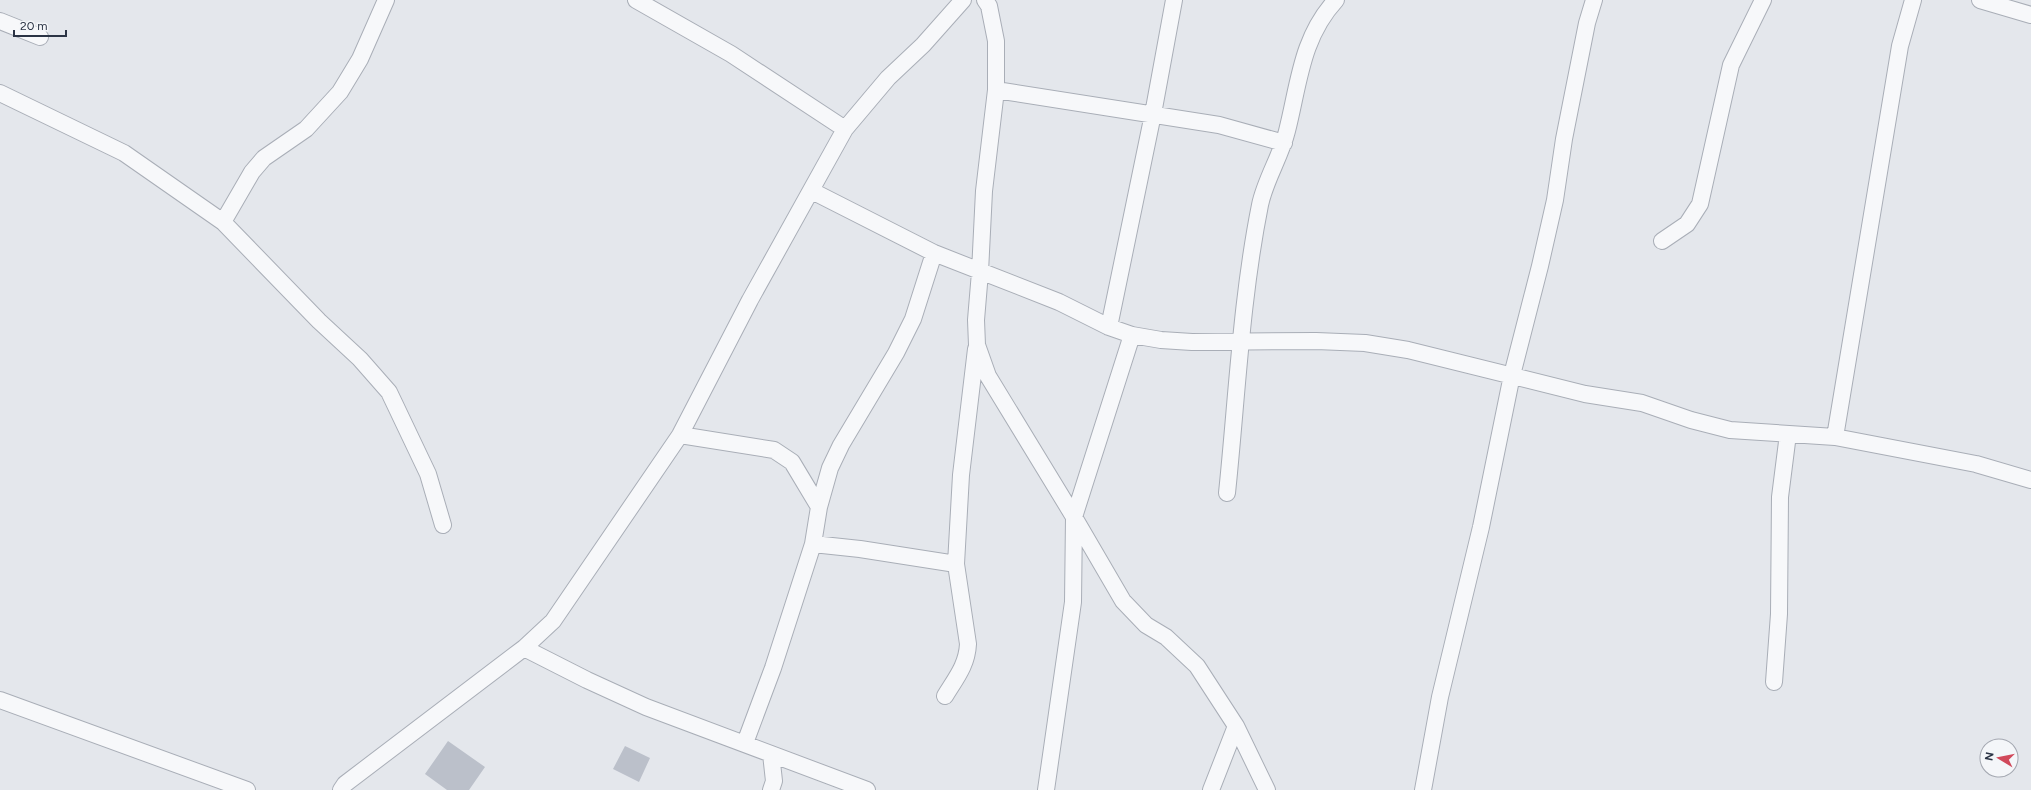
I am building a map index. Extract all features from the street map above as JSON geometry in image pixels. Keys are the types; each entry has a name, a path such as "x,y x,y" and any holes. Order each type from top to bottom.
{"street":[{"path":"223,222 252,172 264,158 306,129 340,92 360,59 386,0"},
{"path":"636,0 730,54 845,129"},
{"path":"341,790 346,784 524,648 553,622 680,435 750,300 812,191 845,129 888,78 923,45 963,0"},
{"path":"945,696 965,666 968,656 968,644 956,564 961,475 977,345 976,320 984,191 996,90 996,41 989,6 985,0"},
{"path":"1109,327 1153,114 1174,0"},
{"path":"1227,493 1241,341 1260,202 1284,143 1304,56 1313,32 1336,0"},
{"path":"1423,790 1440,697 1481,527 1512,375 1555,200 1564,139 1585,30 1594,0"},
{"path":"1662,241 1687,224 1700,204 1731,66 1763,0"},
{"path":"1835,437 1900,46 1913,0"},
{"path":"1980,0 2031,15"},
{"path":"0,20 40,36"},
{"path":"996,90 1219,125 1284,143"},
{"path":"0,93 124,153 223,222 319,321 360,359 389,392 428,474 443,525"},
{"path":"812,191 934,253 1059,302 1109,327 1132,335 1161,340 1192,342 1241,341 1365,343 1408,350 1585,394 1642,403 1691,420 1730,430 1812,434 1835,437 1976,464 2031,480"},
{"path":"746,743 773,668 813,544 819,507 830,468 841,445 896,353 913,319 934,253"},
{"path":"1046,790 1073,602 1074,517 1132,335"},
{"path":"977,345 988,376 1074,517 1123,601 1146,625 1166,637 1197,666 1236,726 1267,790"},
{"path":"1774,682 1779,614 1780,497 1788,434"},
{"path":"680,435 774,450 784,455 792,462 819,507"},
{"path":"813,544 860,549 956,564"},
{"path":"524,648 587,680 646,706 867,790"},
{"path":"0,700 247,790"},
{"path":"1211,790 1236,726"},
{"path":"771,754 773,785"},
{"path":"773,785 795,763"}],"building":[{"path":"448,741 485,767 469,790 447,790 425,774"},
{"path":"625,746 650,758 639,782 613,769"}]}
